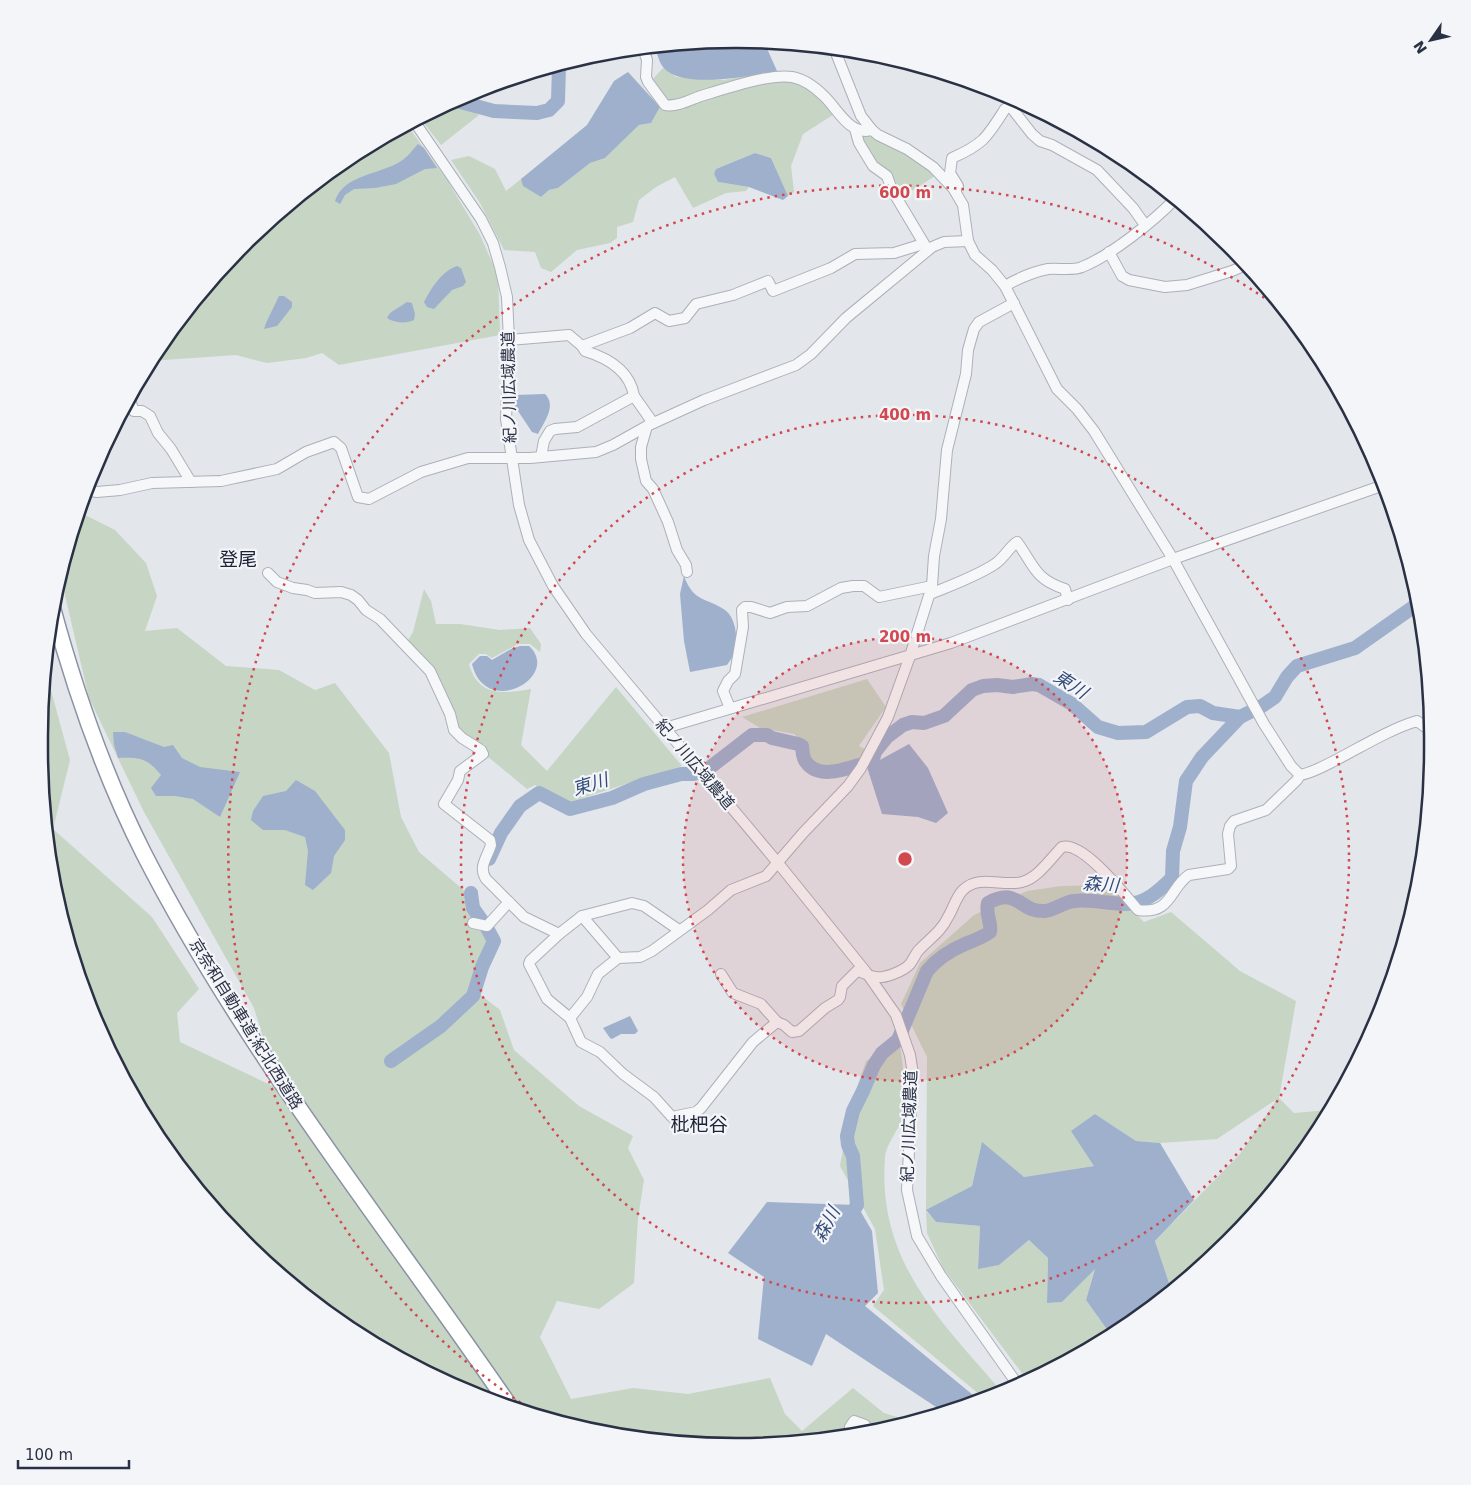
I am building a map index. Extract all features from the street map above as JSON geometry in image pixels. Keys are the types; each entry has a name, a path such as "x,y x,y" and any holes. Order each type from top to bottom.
{"highway":[{"name":"京奈和自動車道;紀北西道路","path":"57,624 68,667 90,732 115,792 144,853 177,914 275,1072 330,1153 467,1343 503,1397"}],"street":[{"path":"645,53 647,60 646,77 665,104 678,104 742,84 792,77 812,86 855,129 865,132 872,130"},
{"path":"837,55 861,116 872,130 878,135 907,149 933,167 955,192 963,205 968,241 975,255 1006,286 1057,389 1077,409 1094,431 1173,560 1264,724 1291,766 1300,775"},
{"path":"955,192 958,186 950,173 952,158 972,149 986,139 1005,108 1010,106 1032,134 1040,141 1052,145 1097,170 1133,208 1145,225"},
{"name":"紀ノ川広域農道","path":"417,126 482,219 493,243 507,297 509,340 506,419 518,505 530,540 553,586 586,634 778,863 866,972 896,1016 910,1055 913,1074 908,1190 917,1236 941,1276 1014,1379"},
{"path":"855,129 859,143 873,166 886,176 925,247"},
{"path":"1006,286 1028,274 1049,269 1081,268 1109,252 1161,214 1171,203"},
{"path":"582,346 630,328 655,313 669,321 686,318 696,304 733,296 768,281 773,291 831,268 855,254 894,253 944,242 968,241"},
{"path":"93,491 120,490 152,483 221,481 277,469 306,452 334,442 341,448 358,497 369,499 421,472 468,458 541,457 596,452 704,400 796,365 811,354 846,318 925,247"},
{"path":"1109,252 1122,276 1129,280 1165,287 1188,285 1240,268"},
{"path":"570,1018 587,997 598,974 618,958 640,957 708,910 723,895 741,885 766,876 803,833 848,786 861,768 888,717 931,590 948,450 966,374 968,350 974,329 979,322 1014,303"},
{"path":"509,340 569,335 585,351 611,361 622,371 633,386 634,396 650,425"},
{"path":"541,457 544,441 550,431 577,427 634,396"},
{"path":"132,406 134,411 142,411 150,416 158,433 191,482"},
{"path":"650,425 641,447 641,458 646,481 653,490 668,522 676,550 686,565 687,572"},
{"path":"665,728 951,643 1173,560 1377,488"},
{"path":"730,708 723,691 728,681 735,674 743,627 742,610 745,607 770,613 787,607 808,606 840,588 853,586 864,586 879,597 931,590 973,576 996,563 1017,542 1034,571 1052,585 1064,589 1068,600"},
{"path":"268,573 277,582 293,588 315,593 340,592 351,595 366,610 380,619 430,671 450,714 454,730 462,738 481,750 483,754 460,771 458,780 444,804 490,840 492,845 482,868 483,874 524,917 559,934"},
{"path":"721,974 733,993 761,1004 777,1022 792,1032 799,1031 825,1008 838,1000 842,986 857,971 880,977 901,971 908,966 918,951 944,925 963,890 980,881 997,883 1022,882 1037,873 1065,846 1079,850 1104,872 1138,910 1146,911 1168,902 1184,878 1189,875 1228,869 1231,866 1228,834 1230,826 1234,821 1266,810 1300,775 1321,767 1384,736 1399,726 1417,721 1424,726"},
{"path":"472,923 487,926 510,902"},
{"path":"679,930 644,906 636,903 582,916 530,960 529,964 547,999 570,1018 581,1042 600,1052 623,1074 654,1097 672,1117 696,1112 701,1108 753,1042 777,1022"},
{"path":"582,916 618,958"},
{"path":"850,1427 854,1421 865,1425"}],"green space":[{"path":"663,68 676,77 723,80 777,71 819,92 836,113 803,134 791,166 794,192 788,196 771,158 755,153 716,169 714,174 718,182 749,187 746,191 726,193 693,208 675,177 656,187 639,200 633,222 617,227 617,238 610,243 577,250 551,272 541,268 535,252 504,250 480,203 451,160 469,156 495,169 506,191 521,179 524,186 541,197 549,190 558,188 590,163 605,158 639,125 651,123 660,107 652,80"},
{"path":"460,105 479,115 441,145 423,122"},
{"path":"410,130 447,180 480,235 498,276 500,335 339,365 322,353 306,358 267,363 236,355 159,360 218,282 282,218 353,163"},
{"path":"860,132 910,156 935,176 902,197 888,171 875,161 862,141"},
{"path":"84,514 115,530 146,563 157,596 145,631 177,628 226,666 279,670 315,690 335,683 389,753 401,817 419,852 467,893 487,932 494,956 485,970 477,992 500,1010 514,1050 579,1106 633,1136 628,1148 644,1180 638,1218 634,1283 599,1309 557,1301 540,1337 571,1399 633,1388 688,1394 770,1378 785,1414 802,1431 853,1388 884,1413 899,1417 825,1432 736,1438 646,1432 557,1414 514,1401 431,1367 353,1322 282,1267 218,1203 163,1132 118,1054 84,971 71,928 53,839 48,750 50,685 70,760 53,829 152,917 199,989 177,1013 180,1042 279,1089 254,1008 144,812 89,698 64,589"},
{"path":"424,589 431,601 436,624 460,624 500,630 530,628 541,644 540,652 530,644 518,644 492,658 486,654 479,654 469,664 473,675 485,688 501,692 531,689 521,745 547,771 616,687 682,766 570,802 535,785 527,789 487,756 485,745 469,738 458,728 407,642 413,632"},
{"path":"867,679 886,707 859,746 865,749 861,759 843,765 826,768 819,766 808,755 805,744 794,734 760,728 742,717"},
{"path":"1107,885 1144,922 1171,912 1240,971 1296,1001 1279,1098 1294,1113 1321,1111 1308,1132 1253,1203 1222,1236 1169,1283 1155,1241 1240,1154 1277,1099 1217,1139 1160,1143 1136,1141 1095,1114 1094,1166 1024,1177 982,1143 972,1186 926,1211 927,1057 901,1004 920,963 974,915 1027,891 1061,886"},
{"path":"900,1044 904,1082 904,1112 885,1157 885,1194 891,1227 902,1258 917,1287 936,1314 997,1386 978,1393 873,1306 884,1290 875,1229 840,1166 851,1105 866,1061"},
{"path":"926,1211 936,1222 980,1226 978,1268 999,1265 1029,1240 1048,1258 1047,1303 1062,1302 1095,1268 1086,1300 1107,1329 1040,1367 1023,1375 943,1268 927,1233"}],"water":[{"path":"691,49 767,49 777,71 717,80 700,80 672,74 660,63 656,52"},
{"path":"628,72 660,107 651,123 639,125 605,158 590,163 558,188 549,190 541,197 523,186 521,179 587,125 614,81"},
{"path":"418,144 424,148 437,168 425,169 396,184 354,189 345,195 340,204 335,201 346,185 354,180 393,166 408,155"},
{"path":"755,153 771,158 788,196 783,200 749,187 718,182 714,174 716,169"},
{"path":"457,266 461,268 466,282 463,286 452,290 434,309 427,307 424,302 434,286 442,276"},
{"path":"279,296 284,296 292,302 292,307 277,326 264,329 266,323"},
{"path":"407,302 412,303 415,314 414,320 400,322 387,318 390,313"},
{"path":"545,394 550,404 550,409 538,434 532,432 514,405 515,395"},
{"path":"684,576 696,595 725,610 732,618 736,635 736,646 727,665 690,672 684,641 680,594"},
{"path":"520,646 529,646 537,658 536,669 529,680 518,687 505,691 491,689 480,681 472,664 480,656 487,656 492,660"},
{"path":"113,732 125,732 164,747 173,745 182,758 200,767 240,772 220,817 193,799 175,796 156,796 151,788 161,775 147,762 138,758 118,758"},
{"path":"909,744 928,768 948,813 936,823 918,817 882,814 867,767"},
{"path":"296,780 315,791 345,830 345,840 334,856 331,873 313,890 305,885 308,851 305,837 285,830 263,830 251,820 253,811 263,796 286,791"},
{"path":"630,1016 638,1031 635,1034 621,1034 612,1039 610,1038 603,1028"},
{"path":"1095,1114 1136,1141 1160,1143 1194,1200 1155,1241 1169,1283 1107,1329 1086,1300 1095,1269 1062,1302 1047,1303 1048,1258 1029,1240 999,1265 978,1269 980,1226 936,1222 926,1210 972,1186 982,1142 1024,1177 1094,1166 1071,1131"},
{"path":"767,1202 857,1205 872,1231 878,1293 865,1306 973,1395 936,1407 826,1334 812,1366 758,1339 764,1277 728,1253"}],"waterway":[{"path":"465,103 494,111 537,113 549,110 558,101 559,71"},
{"name":"森川","path":"848,1220 857,1205 853,1156 848,1145 847,1136 853,1111 874,1065 882,1053 898,1040 927,971 949,952 990,932 987,911 988,903 1006,897 1037,911 1045,911 1074,901 1127,904 1140,902 1152,896 1172,878 1173,851 1180,827 1186,781 1202,757 1240,717 1275,697 1287,677 1297,666 1355,648 1411,608"},
{"name":"東川","path":"866,761 873,759 875,752 887,737 903,725 912,722 924,723 944,716 972,690 983,686 1013,687 1032,684 1039,685 1072,704 1098,727 1118,733 1146,732 1187,707 1200,706 1213,713 1240,717"},
{"name":"東川","path":"708,769 752,735 767,735 802,746 805,760 811,767 824,772 859,765"},
{"name":"東川","path":"489,859 501,833 520,806 539,793 570,809 612,798 644,784 681,774 694,774"},
{"name":"東川","path":"471,893 473,908 485,925"},
{"name":"東川","path":"391,1061 441,1026 473,996 482,967 494,941 487,928"}],"district":[{"name":"登尾","path":"238,559"},
{"name":"枇杷谷","path":"699,1124"}]}
